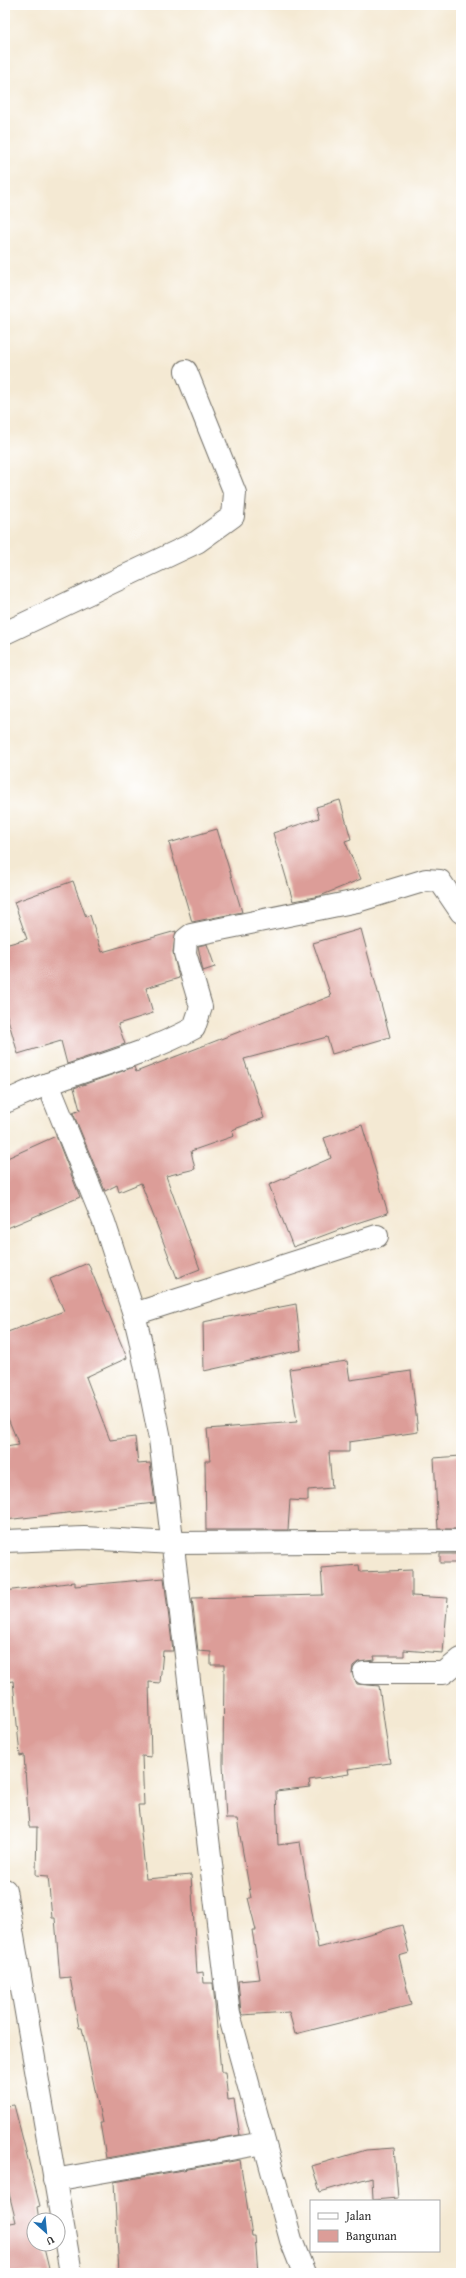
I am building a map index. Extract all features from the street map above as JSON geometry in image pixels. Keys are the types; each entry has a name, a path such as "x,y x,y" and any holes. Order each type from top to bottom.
{"street":[{"path":"5,634 197,542 233,516 235,493 186,371"},
{"path":"5,1102 48,1084 173,1039 194,1028 201,1007 186,953 186,939 191,935 357,900 426,880 440,881 461,912"},
{"path":"48,1084 104,1222 134,1314 160,1439 229,2014 291,2240 304,2273"},
{"path":"134,1314 377,1236"},
{"path":"5,1541 84,1538 173,1543 461,1541"},
{"path":"364,1673 444,1673 461,1659"},
{"path":"5,1890 71,2273"},
{"path":"54,2180 264,2143"}],"building":[{"path":"340,800 351,839 345,841 361,879 320,896 293,901 273,833 319,818 316,807"},
{"path":"217,829 242,912 192,922 169,843"},
{"path":"73,881 86,917 90,915 102,952 176,931 173,952 179,978 146,988 153,1013 118,1024 125,1044 67,1064 61,1041 18,1054 5,1009 5,945 27,939 14,902"},
{"path":"361,929 390,1037 332,1054 327,1037 244,1059 264,1118 232,1130 234,1136 191,1151 195,1169 166,1176 200,1269 177,1278 141,1183 119,1192 117,1185 105,1191 73,1113 80,1110 74,1088 134,1067 136,1072 331,996 313,943"},
{"path":"207,944 215,967 203,971 198,946"},
{"path":"362,1125 388,1213 293,1247 269,1185 331,1158 324,1138"},
{"path":"56,1136 80,1197 5,1229 5,1159"},
{"path":"88,1263 127,1358 86,1377 110,1440 135,1437 138,1464 150,1463 155,1503 5,1520 5,1447 19,1445 5,1411 5,1333 64,1311 50,1279"},
{"path":"296,1304 301,1350 204,1371 203,1322"},
{"path":"347,1361 350,1380 411,1371 418,1432 349,1442 349,1452 329,1452 332,1488 308,1490 308,1501 290,1500 288,1530 206,1530 205,1461 210,1461 207,1429 297,1422 289,1369"},
{"path":"461,1456 461,1529 438,1529 434,1458"},
{"path":"440,1554 461,1554 461,1563 440,1563"},
{"path":"359,1565 360,1572 412,1570 412,1596 448,1598 443,1653 404,1650 404,1656 374,1656 375,1660 358,1662 353,1666 352,1673 357,1684 379,1686 390,1763 348,1769 349,1774 309,1780 310,1787 276,1791 278,1845 300,1842 318,1948 402,1925 409,1953 399,1956 411,2005 295,2034 289,2012 242,2015 241,2012 238,1981 260,1979 252,1930 256,1930 248,1898 251,1898 237,1819 226,1819 223,1764 224,1665 211,1665 211,1652 198,1651 192,1598 323,1595 321,1568"},
{"path":"164,1578 173,1651 163,1651 160,1683 149,1682 151,1757 142,1756 144,1805 138,1805 146,1879 191,1875 197,1973 203,1972 204,1983 213,1983 221,2072 225,2072 228,2100 234,2099 240,2135 106,2158 100,2123 102,2123 82,2028 79,2028 70,1977 60,1978 55,1918 52,1918 48,1876 36,1875 37,1827 29,1827 24,1755 20,1756 13,1681 5,1682 5,1591 75,1582 75,1586"},
{"path":"14,2105 40,2206 37,2207 38,2212 26,2212 26,2252 45,2252 50,2273 5,2273 5,2224 16,2222 5,2177 5,2106"},
{"path":"394,2148 398,2198 373,2200 372,2177 320,2192 312,2166 366,2150"},
{"path":"240,2160 252,2236 255,2236 258,2273 119,2273 114,2182"}]}
